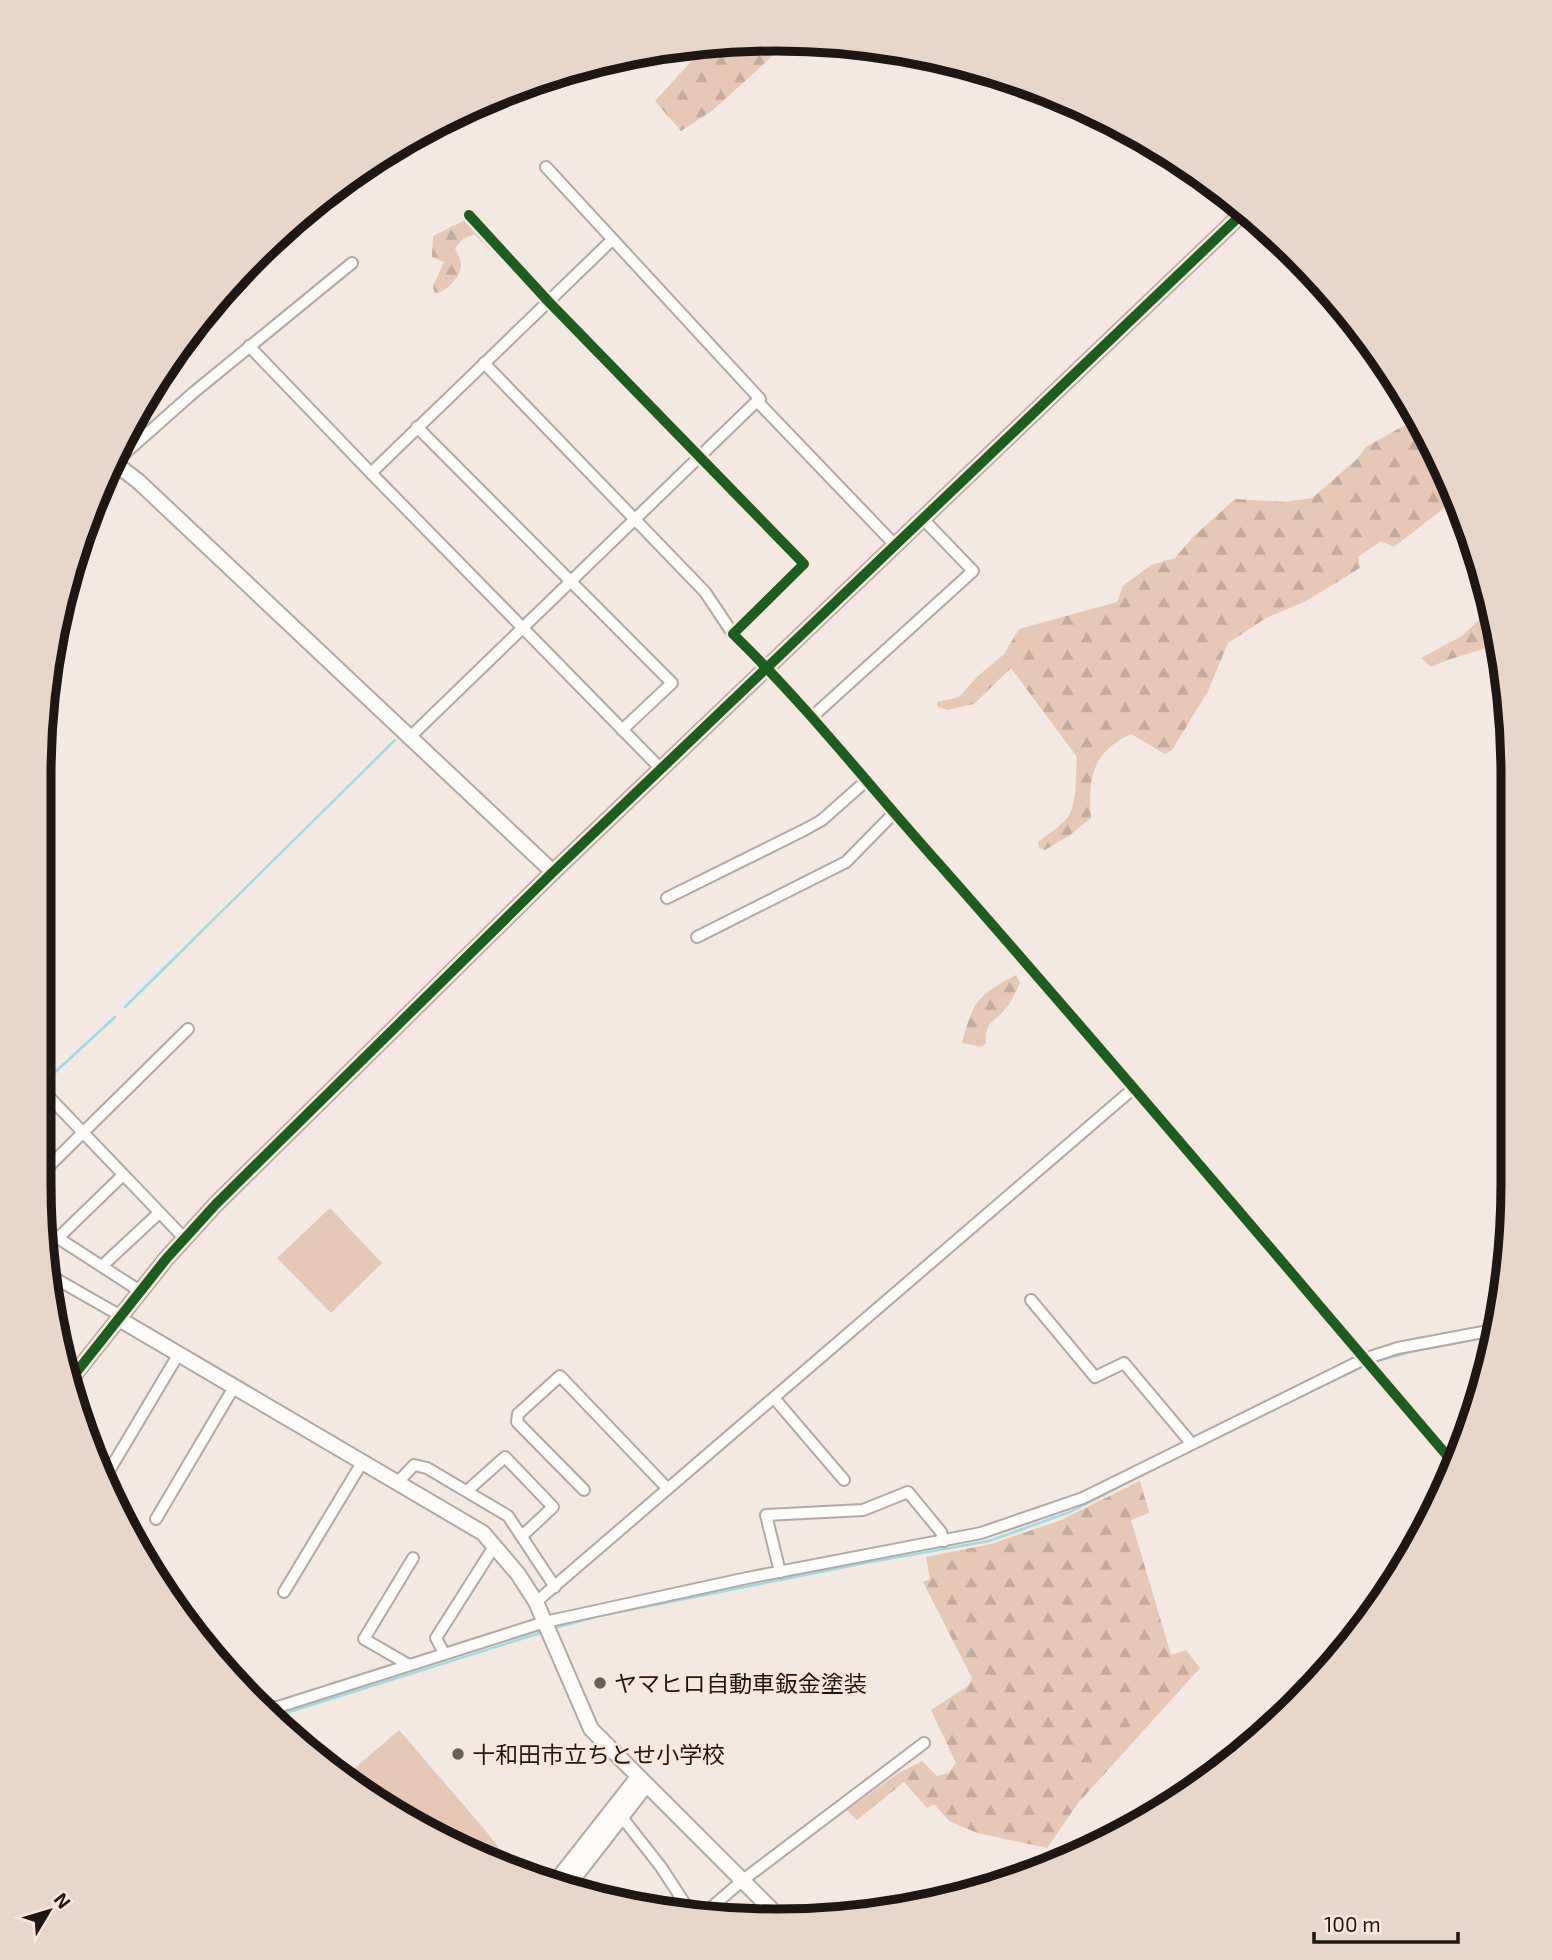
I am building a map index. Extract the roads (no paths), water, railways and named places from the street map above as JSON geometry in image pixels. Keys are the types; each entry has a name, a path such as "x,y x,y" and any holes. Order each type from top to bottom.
{"street":[{"path":"410,737 760,399 546,167"},
{"path":"469,215 548,301 804,564 733,634"},
{"path":"76,1374 140,1291 216,1204 554,872 1238,218"},
{"path":"372,472 612,240"},
{"path":"129,449 249,346 352,263"},
{"path":"249,346 661,769"},
{"path":"484,363 705,592 733,634 768,667 812,717 1134,1088 1448,1457"},
{"path":"757,401 895,545"},
{"path":"418,427 672,683 622,730"},
{"path":"120,468 138,481 554,872"},
{"path":"812,717 973,571 923,519"},
{"path":"667,898 822,820 866,781"},
{"path":"697,937 846,862 894,814"},
{"path":"51,1163 188,1029"},
{"path":"536,1602 1134,1088"},
{"path":"51,1099 184,1238"},
{"path":"58,1238 123,1175"},
{"path":"102,1266 159,1213"},
{"path":"52,1234 140,1291"},
{"path":"57,1280 178,1355 468,1522 495,1545 519,1574 536,1602 591,1729 772,1909"},
{"path":"1031,1300 1095,1377 1124,1363 1191,1443"},
{"path":"274,1707 545,1622 981,1533 1083,1498 1364,1359 1398,1348 1486,1332"},
{"path":"110,1470 178,1355"},
{"path":"584,1490 517,1422 519,1414 560,1376 667,1488"},
{"path":"156,1519 234,1387"},
{"path":"774,1398 844,1480"},
{"path":"468,1490 505,1457 553,1507 522,1536"},
{"path":"284,1592 363,1461"},
{"path":"398,1482 414,1465 427,1468 508,1516 555,1587"},
{"path":"780,1572 766,1515 863,1510 908,1492 941,1532 944,1541"},
{"path":"444,1653 436,1638 495,1545"},
{"path":"409,1665 364,1639 413,1558"},
{"path":"713,1906 743,1880 925,1743"},
{"path":"572,1880 621,1816 642,1781"},
{"path":"560,1876 642,1781"},
{"path":"621,1816 661,1867 685,1903"}],"waterway":[{"path":"125,1007 395,740"},
{"path":"51,1076 115,1017"},
{"path":"1374,1362 1484,1337"},
{"path":"1299,1397 1362,1367"},
{"path":"558,1627 599,1616 989,1541 1070,1512 1205,1443"},
{"path":"286,1713 540,1633"}],"place":[{"name":"ヤマヒロ自動車鈑金塗装","path":"600,1683"},
{"name":"十和田市立ちとせ小学校","path":"458,1754"}]}
